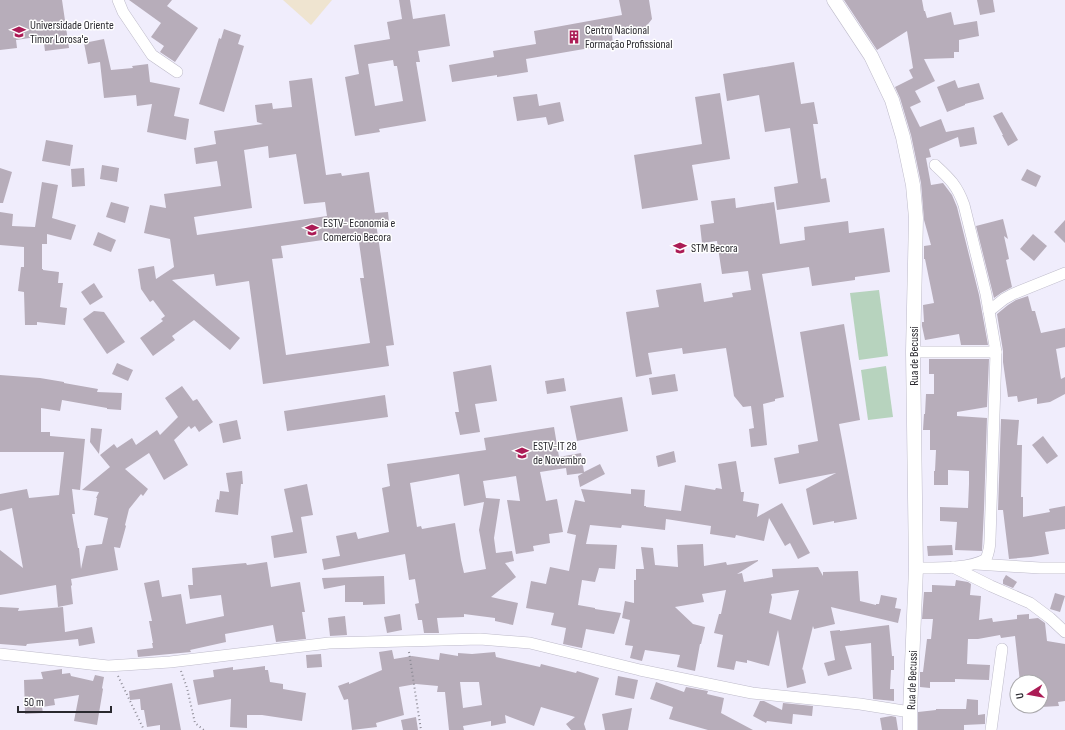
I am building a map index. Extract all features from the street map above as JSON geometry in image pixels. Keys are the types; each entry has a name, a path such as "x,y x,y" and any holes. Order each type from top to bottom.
{"street":[{"path":"118,0 123,12 152,55 177,72"},
{"name":"Rua de Becussi","path":"834,0 871,56 892,100 903,137 913,185 916,218 914,352 916,568 910,730"},
{"path":"935,165 953,182 960,193 989,310 996,352 990,549 986,559 975,564"},
{"path":"989,310 1013,294 1065,273"},
{"path":"914,352 996,352"},
{"path":"916,568 975,564 1065,568"},
{"path":"953,566 1030,603 1050,618 1065,632"},
{"path":"0,654 113,666 178,661 329,643 480,639 530,643 640,670 752,693 860,704 910,712"},
{"path":"991,730 1002,649"}],"path":[{"path":"407,641 421,730"},
{"path":"178,661 187,688 195,723 204,730"},
{"path":"113,666 144,730"}],"shaded area":[{"path":"283,0 332,0 311,25"}],"green space":[{"path":"879,290 888,356 859,360 850,293"},
{"path":"886,366 893,417 868,420 861,370"}],"building":[{"name":"Universidade Oriente Timor Lorosa'e","path":"0,0 62,0 69,48 45,51 43,36 16,40 17,48 0,50"},
{"path":"129,0 172,0 167,6 198,28 175,62 160,52 164,46 151,37 161,23"},
{"path":"399,0 410,0 413,19 445,14 450,46 418,51 420,62 416,62 426,121 379,129 380,132 355,136 345,77 359,74 354,45 390,39 387,22 402,19","holes":["393,60 394,66 397,66 403,101 375,106 368,64"]},
{"path":"619,0 649,0 652,19 645,28 612,34 613,44 526,59 528,72 452,82 449,65 494,57 493,51 536,44 534,31 622,15"},
{"path":"844,0 922,0 927,18 951,12 954,25 977,21 979,36 959,40 959,52 954,52 954,58 924,59 935,81 915,91 921,102 910,107 920,127 941,119 946,132 974,127 977,144 960,147 958,137 929,149 931,157 926,158 931,185 943,183 952,195 957,207 979,295 988,345 961,345 959,334 925,340 922,326 922,322 924,322 923,305 934,303 924,259 924,246 931,245 924,220 921,183 911,135 900,98 895,87 913,78 909,70 913,68 907,31 877,50"},
{"path":"977,0 993,0 995,12 980,15"},
{"path":"224,29 241,35 238,44 244,46 224,112 199,104 219,38 221,39"},
{"path":"104,39 111,70 133,68 132,66 148,64 150,82 180,88 174,116 189,119 186,140 147,132 152,104 137,106 136,95 104,98 100,62 88,64 84,43"},
{"path":"794,62 801,104 814,102 818,124 813,124 821,179 826,178 830,202 777,210 774,187 798,183 790,128 765,132 759,95 727,101 723,74"},
{"path":"312,78 326,175 341,173 342,176 369,172 375,213 388,212 389,222 376,223 394,345 386,346 389,366 263,384 249,281 216,286 214,274 172,280 240,338 230,350 194,320 172,336 175,340 153,356 140,338 163,321 161,319 165,316 153,300 150,302 141,289 138,269 154,266 156,279 174,267 170,239 144,233 150,205 166,208 164,194 221,186 217,161 196,164 194,148 216,144 214,131 263,124 257,122 255,105 272,103 273,109 292,107 289,81","holes":["268,146 269,158 296,154 304,204 325,202 327,216 197,235 194,217 252,208 244,150","358,235 364,278 360,278 370,343 286,355 272,259 283,258 281,246"]},
{"path":"955,80 958,88 979,83 984,99 965,104 947,112 937,87"},
{"path":"720,93 730,159 692,165 698,200 642,209 634,155 702,144 695,97"},
{"path":"537,94 539,106 560,102 564,121 548,125 546,117 517,121 513,97"},
{"path":"1002,112 1018,140 1008,146 993,116"},
{"path":"46,140 73,145 70,166 42,161"},
{"path":"102,165 119,168 117,182 100,179"},
{"path":"0,168 12,172 3,203 0,203"},
{"path":"84,168 85,186 72,187 71,169"},
{"path":"1027,169 1041,176 1036,187 1021,180"},
{"path":"42,182 58,185 52,218 76,225 71,240 47,234 47,244 42,244 42,269 59,272 58,283 63,283 60,307 67,308 65,325 37,322 37,325 25,325 24,292 18,291 21,267 24,267 24,247 0,245 0,212 13,214 12,226 35,227"},
{"path":"735,198 736,208 774,202 780,244 805,240 804,227 848,221 849,233 884,228 890,272 855,277 855,280 812,286 809,267 762,274 784,397 763,404 767,445 751,447 749,429 754,428 751,406 743,407 734,396 726,348 683,354 682,348 648,353 652,374 636,377 626,312 659,307 656,290 701,283 704,302 733,297 732,293 751,290 748,271 722,274 717,241 702,243 700,225 714,223 711,201"},
{"path":"111,202 129,207 125,223 106,217"},
{"path":"1003,219 1008,239 1004,236 1009,259 1006,260 1012,287 994,298 976,226"},
{"path":"1065,220 1065,243 1054,232"},
{"path":"98,232 116,240 111,252 93,245"},
{"path":"1033,234 1047,246 1034,261 1020,249"},
{"path":"94,283 103,297 90,305 81,292"},
{"path":"1028,296 1032,311 1035,311 1041,333 1065,328 1065,347 1056,349 1061,379 1065,377 1065,394 1050,402 1037,404 1037,398 1018,402 1017,396 1008,397 997,314 1016,300"},
{"path":"94,311 104,312 125,342 107,354 83,319"},
{"path":"844,324 860,420 839,424 857,519 813,525 806,489 836,473 779,484 774,458 799,453 798,445 818,441 800,332"},
{"path":"929,359 989,359 987,407 957,412 957,416 987,418 982,551 955,550 957,522 940,521 940,507 968,508 969,471 948,470 948,485 934,485 936,450 930,450 930,430 923,430 926,394 934,394 934,374 929,374"},
{"path":"117,363 133,370 128,381 112,374"},
{"path":"491,365 497,401 475,404 480,432 460,435 455,412 459,412 453,372"},
{"path":"675,374 678,391 652,395 649,378"},
{"path":"0,375 40,378 98,389 97,392 122,393 121,410 107,409 62,400 60,411 41,408 41,432 50,432 50,436 85,439 80,490 72,489 75,514 72,514 79,548 81,569 86,546 102,544 108,518 94,515 96,498 99,492 82,490 110,467 100,455 114,444 117,448 132,438 136,445 157,430 160,435 178,417 165,398 182,386 193,401 197,399 213,422 199,432 195,426 191,429 189,426 174,440 188,465 164,480 149,453 125,469 148,489 143,496 141,494 129,509 120,548 114,547 118,570 71,579 73,604 58,607 56,585 0,595 0,550 23,568 12,508 0,511 0,494 27,489 29,498 59,495 64,452 0,452"},
{"path":"564,378 566,391 547,394 545,381"},
{"path":"385,395 388,417 287,431 284,411"},
{"path":"622,397 628,431 577,441 570,406"},
{"path":"1001,419 1019,420 1017,445 1022,445 1021,497 1023,497 1023,517 1050,512 1049,509 1065,506 1065,529 1045,532 1049,554 1009,559 1003,510 998,510"},
{"path":"237,420 241,439 223,443 219,424"},
{"path":"554,427 559,457 581,453 584,472 600,464 605,474 580,487 578,476 583,473 567,475 566,468 540,472 546,501 557,499 563,532 549,534 550,543 533,546 534,551 516,554 507,500 520,501 516,476 483,481 486,498 500,499 494,538 496,553 512,551 514,561 505,563 516,577 491,597 518,603 513,625 495,621 495,618 464,614 464,617 437,618 439,633 424,633 422,620 418,620 415,604 419,603 415,579 409,580 405,554 324,570 322,559 340,556 336,536 356,532 358,539 389,532 382,488 390,486 387,464 486,450 484,438","holes":["459,474 464,506 484,502 479,530 486,569 464,573 455,523 422,529 421,526 417,527 410,483"]},
{"path":"91,428 102,429 99,454 90,442"},
{"path":"1043,436 1058,456 1047,464 1032,445"},
{"path":"674,451 676,462 658,467 656,456"},
{"path":"736,461 741,492 744,492 743,501 759,504 757,517 782,503 810,553 798,559 790,543 785,546 769,518 764,541 736,535 735,538 710,534 711,526 666,519 665,530 622,525 621,528 590,525 586,544 617,545 615,569 599,568 595,582 582,580 578,605 621,613 614,634 586,629 582,648 563,644 566,628 551,625 554,613 526,608 531,581 546,584 550,567 569,571 576,535 567,533 575,500 585,502 581,489 631,494 631,489 645,490 644,506 681,511 685,485 715,490 716,488 722,489 718,464"},
{"path":"242,471 243,484 241,484 238,515 215,512 220,491 229,492 226,473"},
{"path":"307,484 313,515 301,517 307,553 274,558 271,536 293,532 284,489"},
{"path":"703,544 704,566 726,562 727,565 758,560 737,574 742,573 744,582 773,577 772,569 818,567 823,576 823,572 858,571 860,601 876,605 879,604 881,595 897,598 895,608 901,609 898,623 831,607 835,624 814,629 813,626 802,670 803,669 806,683 787,688 778,630 769,666 747,660 747,663 736,661 734,670 717,667 723,635 714,633 719,614 721,614 726,590 702,594 704,602 675,607 693,624 705,627 695,671 677,667 680,655 645,650 642,661 630,658 633,646 625,645 630,620 622,618 625,601 634,603 634,580 636,580 636,569 644,569 641,547 653,548 655,565 678,567 677,545","holes":["799,590 791,620 769,613 772,597 771,594"]},
{"path":"952,545 953,555 928,556 927,546"},
{"path":"267,562 271,587 300,582 305,612 302,612 306,639 276,642 273,625 225,634 226,642 190,650 191,652 138,657 137,650 153,648 149,621 152,621 144,583 159,580 162,597 181,594 186,624 224,616 221,595 190,599 188,585 193,585 192,568 246,563 247,565"},
{"path":"1006,575 1017,582 1013,588 1003,584 1003,580"},
{"path":"384,576 385,604 363,605 363,602 345,602 345,585 324,589 322,578"},
{"path":"956,580 968,582 971,584 970,595 981,596 979,620 992,618 993,622 1017,619 1017,615 1029,614 1029,619 1038,618 1045,623 1047,641 1065,644 1065,701 1058,702 1059,706 1049,707 1049,674 1019,674 1015,636 1001,638 1000,635 978,639 968,639 967,664 990,665 989,680 955,679 955,682 930,682 930,688 920,687 920,672 923,672 927,639 931,639 933,619 922,619 924,592 932,592 932,585 955,586"},
{"path":"1055,593 1065,596 1060,612 1050,609"},
{"path":"0,607 19,608 18,611 63,607 65,632 92,627 95,643 79,646 78,639 27,644 26,646 0,644"},
{"path":"400,614 402,630 387,633 384,617"},
{"path":"345,616 347,635 330,636 328,618"},
{"path":"889,625 892,656 894,656 894,670 891,670 890,689 894,689 894,701 873,699 871,643 845,646 852,669 828,676 824,663 835,660 830,631"},
{"path":"392,650 394,659 412,656 439,660 440,653 458,656 458,653 472,654 495,652 496,657 540,667 541,664 576,673 577,671 599,678 584,724 586,730 571,730 566,724 575,717 541,707 534,726 505,715 506,723 491,726 491,721 463,726 464,730 449,730 445,692 437,692 438,686 416,684 399,687 404,715 376,723 377,727 352,730 348,699 344,700 338,686 349,682 349,684 382,670 379,652","holes":["460,682 479,682 482,705 463,708"]},
{"path":"321,654 322,667 307,668 306,655"},
{"path":"265,666 265,670 268,670 270,682 283,684 283,689 306,693 302,721 262,715 247,715 247,728 230,727 231,699 198,705 193,680 214,677 213,670 233,667 233,670"},
{"path":"62,669 62,674 70,673 71,676 93,681 95,675 104,677 97,725 74,721 79,695 54,699 55,705 42,707 43,713 25,714 24,680 43,679 41,672"},
{"path":"618,676 638,680 634,699 615,695"},
{"path":"656,682 684,692 686,687 708,691 707,694 724,698 721,713 753,730 708,730 669,719 673,707 650,699"},
{"path":"172,683 181,730 160,730 160,725 147,727 144,710 141,710 140,699 130,700 129,691"},
{"path":"967,699 978,700 978,715 985,714 985,724 964,725 964,730 918,730 918,712 936,709 966,709"},
{"path":"760,701 764,701 782,710 783,703 813,706 812,716 793,714 792,724 767,721 766,723 753,716"},
{"path":"632,708 628,730 605,730 602,714"},
{"path":"891,716 896,717 898,730 882,730 880,718"},
{"path":"416,717 418,730 403,730 401,720"}],"place":[{"name":"Universidade Oriente Timor Lorosa'e","path":"19,32"},
{"name":"Centro Nacional Formação Profissional","path":"574,37"},
{"name":"ESTV- Economia e Comercio Becora","path":"312,230"},
{"name":"STM Becora","path":"680,248"},
{"name":"ESTV-IT 28 de Novembro","path":"522,453"}]}
